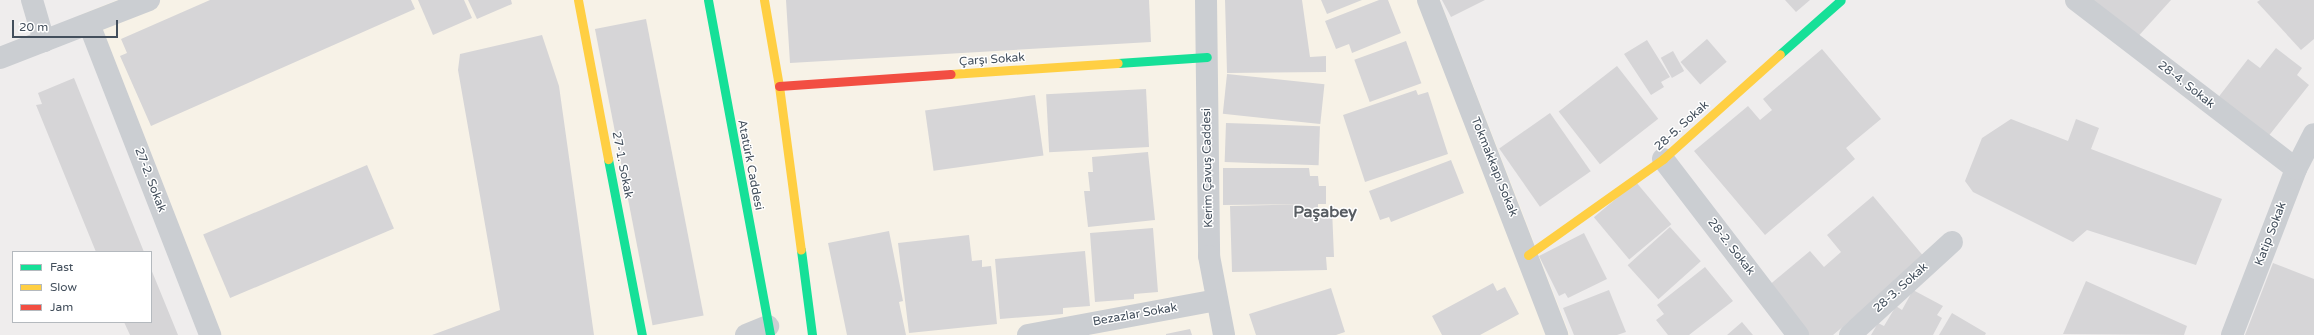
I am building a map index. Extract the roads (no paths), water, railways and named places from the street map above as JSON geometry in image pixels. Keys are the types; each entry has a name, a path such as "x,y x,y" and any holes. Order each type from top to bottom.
{"street":[{"path":"32,0 44,41"},
{"path":"0,58 149,0"},
{"name":"27-1. Sokak","path":"578,0 642,335"},
{"name":"Atatürk Caddesi","path":"708,0 769,331"},
{"path":"764,0 779,86 812,335"},
{"name":"Kerim Çavuş Caddesi","path":"1206,0 1209,256 1224,335"},
{"name":"Tokmakkapı Sokak","path":"1428,0 1528,255 1557,335"},
{"name":"28-5. Sokak","path":"1528,255 1663,160 1841,0"},
{"name":"28-4. Sokak","path":"2076,0 2296,170"},
{"name":"27-2. Sokak","path":"90,24 210,335"},
{"name":"Çarşı Sokak","path":"779,86 1207,57"},
{"name":"Katip Sokak","path":"2232,335 2296,170 2314,134"},
{"name":"28-2. Sokak","path":"1663,160 1798,335"},
{"name":"28-3. Sokak","path":"1850,335 1952,242"},
{"name":"Bezazlar Sokak","path":"1028,335 1218,300"},
{"path":"746,335 769,331"}],"district":[{"name":"Paşabey","path":"1325,212"}]}
